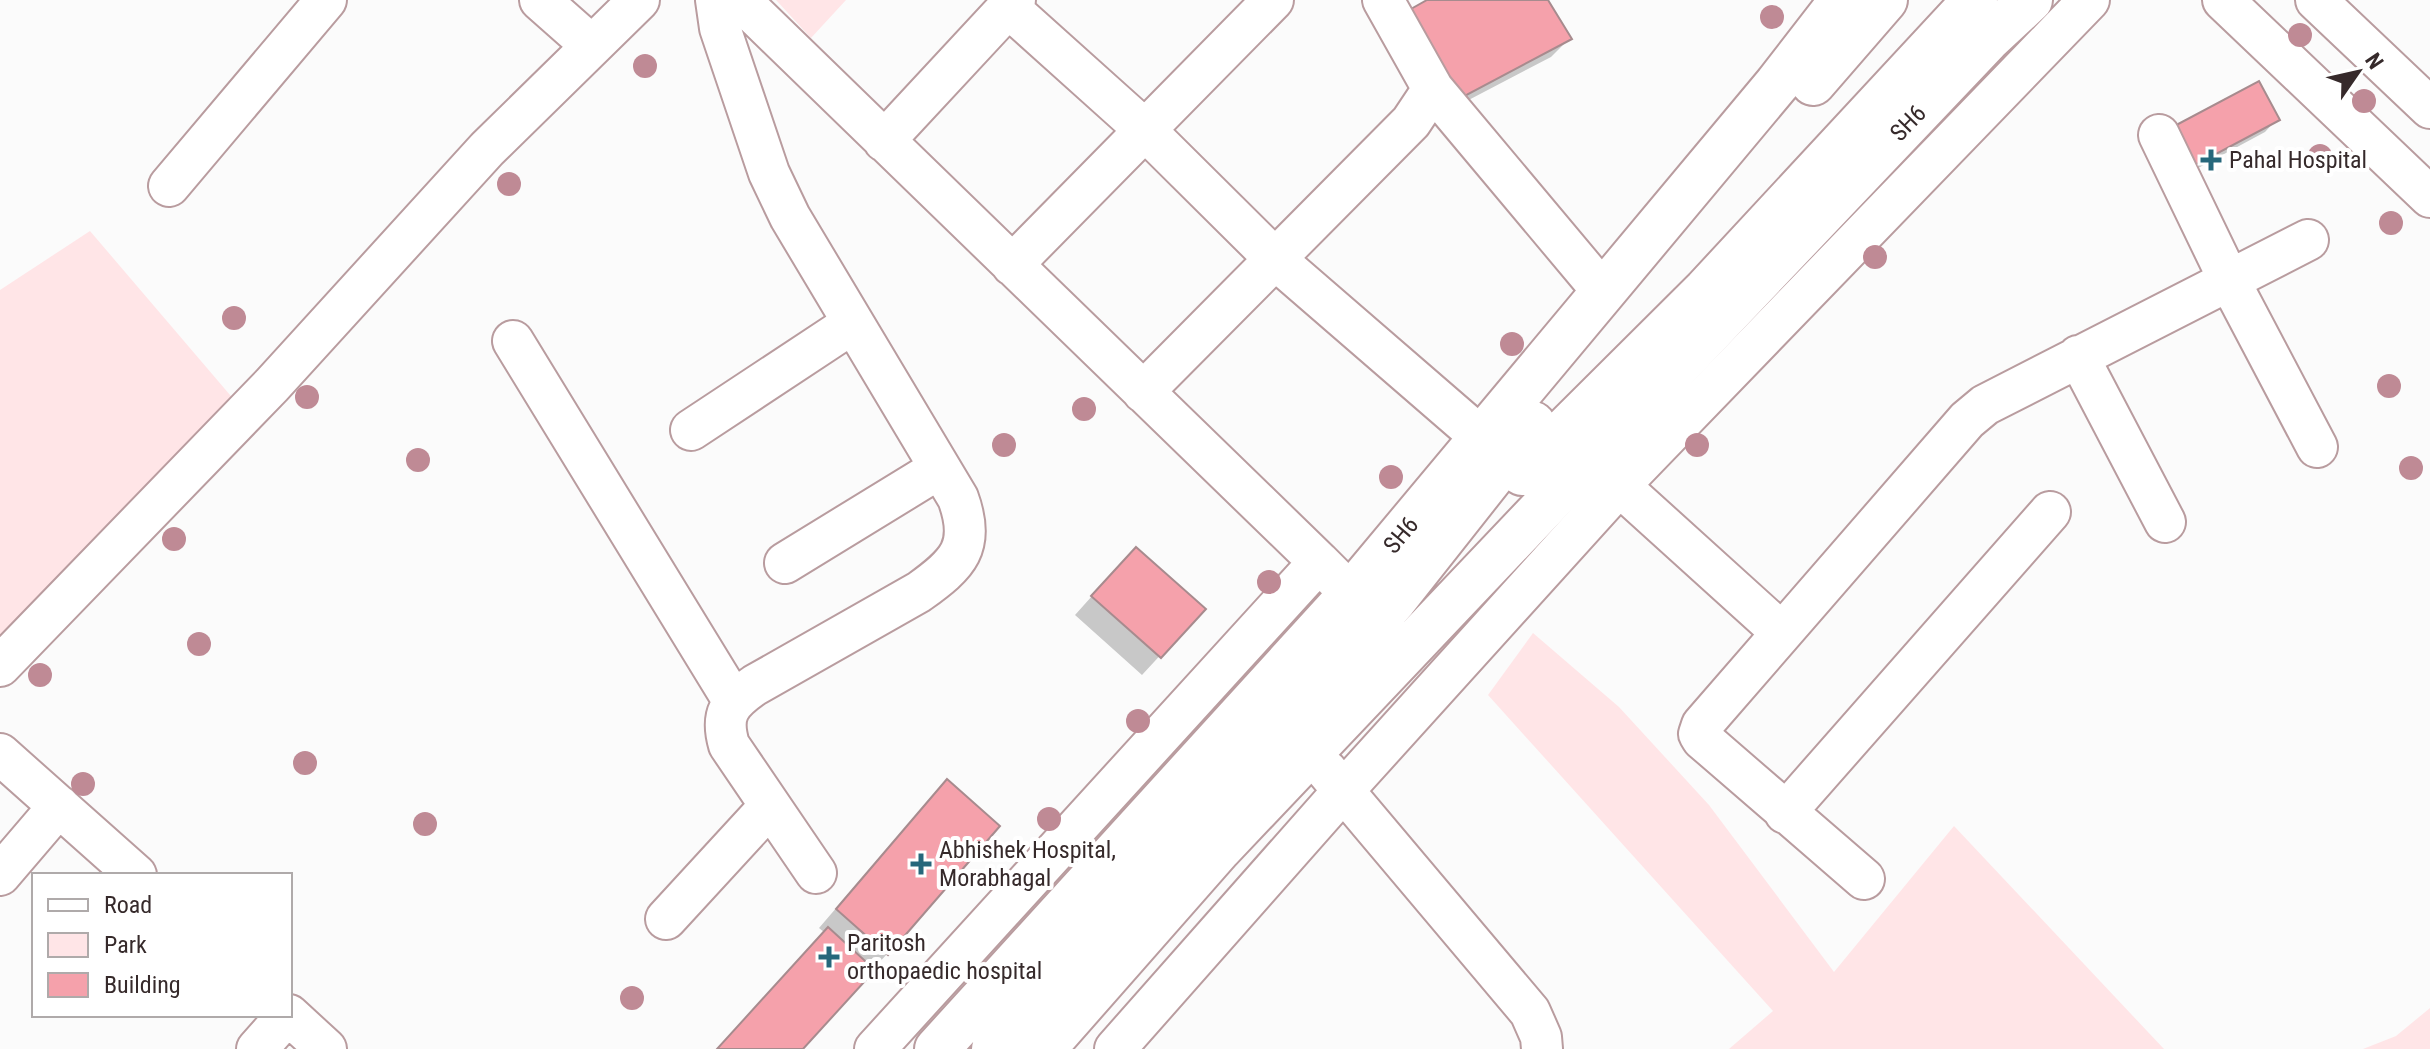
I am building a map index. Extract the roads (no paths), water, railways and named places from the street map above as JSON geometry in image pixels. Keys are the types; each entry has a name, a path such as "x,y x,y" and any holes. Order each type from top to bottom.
{"main road":[{"name":"SH6","path":"937,1049 1351,594 1777,84 1842,0"},
{"path":"994,1049 1395,599 1689,227 1885,0"},
{"path":"1395,599 1981,20 2030,0"},
{"name":"SH6","path":"1043,1049 1219,849 1311,752 1604,472 1981,20"}],"street":[{"path":"169,186 326,0"},
{"path":"540,0 592,46"},
{"path":"0,666 272,385 487,149 639,0"},
{"path":"716,0 720,28 769,173 790,217 958,498 966,520 965,543 943,575 919,592 755,685 726,713 724,728 729,745 816,873"},
{"path":"740,0 1351,594"},
{"path":"1012,265 1273,0"},
{"path":"1383,0 1433,89 1604,293"},
{"path":"1115,1049 1343,791 1604,472 2089,0"},
{"path":"2223,0 2430,197"},
{"path":"2316,0 2430,108"},
{"path":"884,141 1012,4 1275,259 1483,439"},
{"path":"1143,392 1411,122 1433,89"},
{"path":"2159,135 2229,280 2317,447"},
{"path":"1864,879 1785,813 1699,734 1702,725 1967,420 2006,392 2308,240"},
{"path":"691,430 853,323"},
{"path":"513,341 734,702"},
{"path":"2078,356 2165,522"},
{"path":"785,563 940,468"},
{"path":"1604,472 1781,632"},
{"path":"1785,813 2050,512"},
{"path":"875,1049 1319,562"},
{"path":"1311,752 1530,1012 1541,1037 1542,1049"},
{"path":"0,754 134,873"},
{"path":"0,875 59,806"},
{"path":"666,919 769,807"},
{"path":"257,1049 286,1017"},
{"path":"290,1017 326,1049"}],"place":[{"name":"Pahal Hospital","path":"2211,160"},
{"name":"Abhishek Hospital, Morabhagal","path":"921,864"},
{"name":"Paritosh orthopaedic hospital","path":"829,957"}]}
